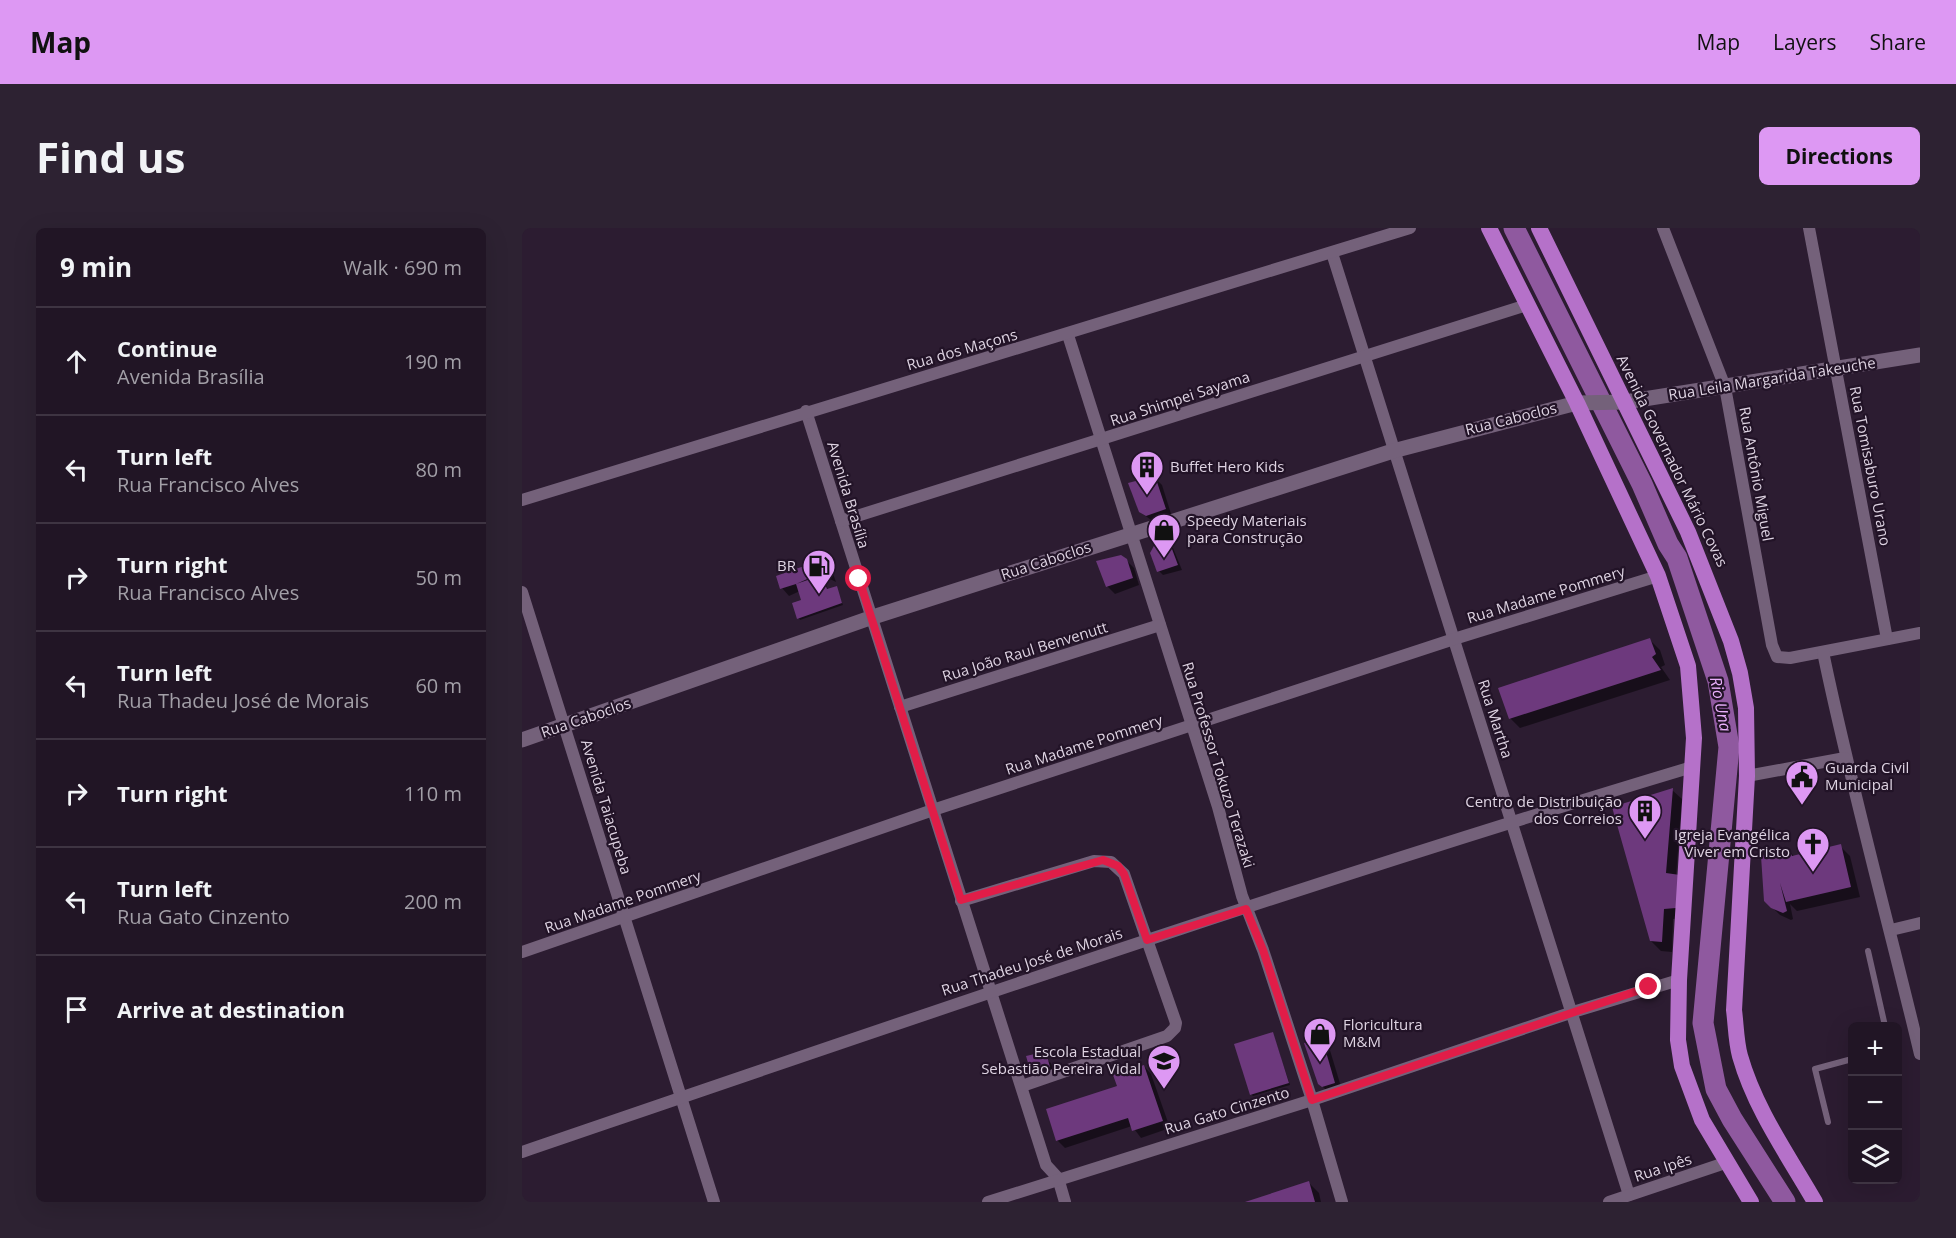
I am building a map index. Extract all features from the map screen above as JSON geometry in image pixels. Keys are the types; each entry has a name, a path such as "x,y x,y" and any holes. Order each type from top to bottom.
{"highway":[{"path":"1489,228 1527,305 1581,402 1658,576 1688,666 1693,701 1692,767 1679,980 1678,1040 1682,1066 1702,1120 1725,1163 1751,1202"},
{"name":"Avenida Governador Mário Covas","path":"1539,228 1617,403 1688,532 1731,641 1746,708 1747,776 1734,1010 1739,1054 1749,1085 1766,1119 1815,1202"}],"street":[{"name":"Rua dos Maçons","path":"522,500 807,411 1068,335 1410,228"},
{"name":"Rua Antônio Miguel","path":"1663,228 1725,387 1772,645 1777,657 1782,658 1823,652"},
{"name":"Rua Tomisaburo Urano","path":"1809,228 1887,639"},
{"name":"Rua Martha","path":"1332,253 1629,1195"},
{"name":"Rua Shimpei Sayama","path":"841,520 1527,305"},
{"name":"Rua Professor Tokuzo Terazaki","path":"1068,335 1192,726 1246,909 1263,950 1312,1100 1342,1202"},
{"name":"Rua Leila Margarida Takeuche","path":"1581,402 1617,403 1920,355"},
{"name":"Rua Caboclos","path":"522,740 870,618 1131,534 1393,451 1581,402"},
{"name":"Avenida Brasília","path":"807,411 870,618 1046,1165 1058,1178 1065,1202"},
{"name":"Rua Madame Pommery","path":"522,952 933,810 1454,639 1658,576"},
{"name":"Avenida Taiacupeba","path":"522,592 714,1202"},
{"name":"Rua João Raul Benvenutt","path":"900,707 1160,625"},
{"path":"1920,633 1823,652 1845,758 1891,930 1920,1054"},
{"path":"1747,776 1845,758"},
{"name":"Rua Thadeu José de Morais","path":"522,1152 1147,940 1512,821 1692,767"},
{"path":"961,900 1095,861 1111,862 1124,874 1176,1023 1172,1032 1022,1086"},
{"path":"1891,930 1920,924"},
{"name":"Rua Gato Cinzento","path":"988,1202 1058,1178 1312,1100 1573,1012 1679,980"},
{"name":"Rua Ipês","path":"1610,1202 1725,1163"}],"lane":[{"path":"1868,951 1884,1022"},
{"path":"1828,1122 1815,1069 1848,1060"}],"building":[{"name":"Buffet Hero Kids","path":"1155,476 1166,509 1146,516 1139,512 1128,483"},
{"name":"Speedy Materiais para Construção","path":"1169,541 1178,565 1157,572 1150,553 1155,544"},
{"path":"1121,555 1127,559 1133,578 1106,587 1096,561"},
{"path":"824,559 830,574 825,576 821,573 780,589 776,576"},
{"name":"BR","path":"822,575 827,589 837,586 842,603 797,619 792,603 801,600 796,584"},
{"path":"1650,638 1656,654 1652,657 1661,670 1509,719 1498,688"},
{"name":"Centro de Distribuição dos Correios","path":"1673,788 1666,873 1680,875 1676,908 1664,909 1662,942 1650,941 1612,807"},
{"name":"Igreja Evangélica Viver em Cristo","path":"1841,844 1851,887 1786,902 1780,883 1787,911 1783,913 1771,908 1764,901 1761,856 1789,849 1792,856"},
{"path":"1273,1032 1289,1083 1250,1095 1234,1044"},
{"name":"Floricultura M&M","path":"1322,1038 1335,1083 1322,1087 1318,1084 1304,1043"},
{"path":"1039,1053 1041,1058 1047,1056 1050,1067 1031,1073 1026,1056"},
{"path":"1144,1065 1163,1121 1132,1131 1128,1118 1056,1141 1046,1109 1117,1086 1113,1075"},
{"path":"1309,1181 1315,1202 1245,1202"}],"waterway":[{"name":"Rio Una","path":"1514,228 1642,484 1668,544 1677,558 1718,681 1729,747 1703,1023 1716,1089 1732,1119 1785,1202"}],"place":[{"name":"Buffet Hero Kids","path":"1147,496"},
{"name":"Speedy Materiais para Construção","path":"1164,559"},
{"name":"BR","path":"819,595"},
{"name":"Guarda Civil Municipal","path":"1802,806"},
{"name":"Centro de Distribuição dos Correios","path":"1645,840"},
{"name":"Igreja Evangélica Viver em Cristo","path":"1813,873"},
{"name":"Floricultura M&M","path":"1320,1063"},
{"name":"Escola Estadual Sebastião Pereira Vidal","path":"1164,1090"}],"route":[{"path":"859,579 961,900 1103,860 1118,866 1124,874 1147,940 1246,909 1263,950 1312,1100 1649,987"}]}
